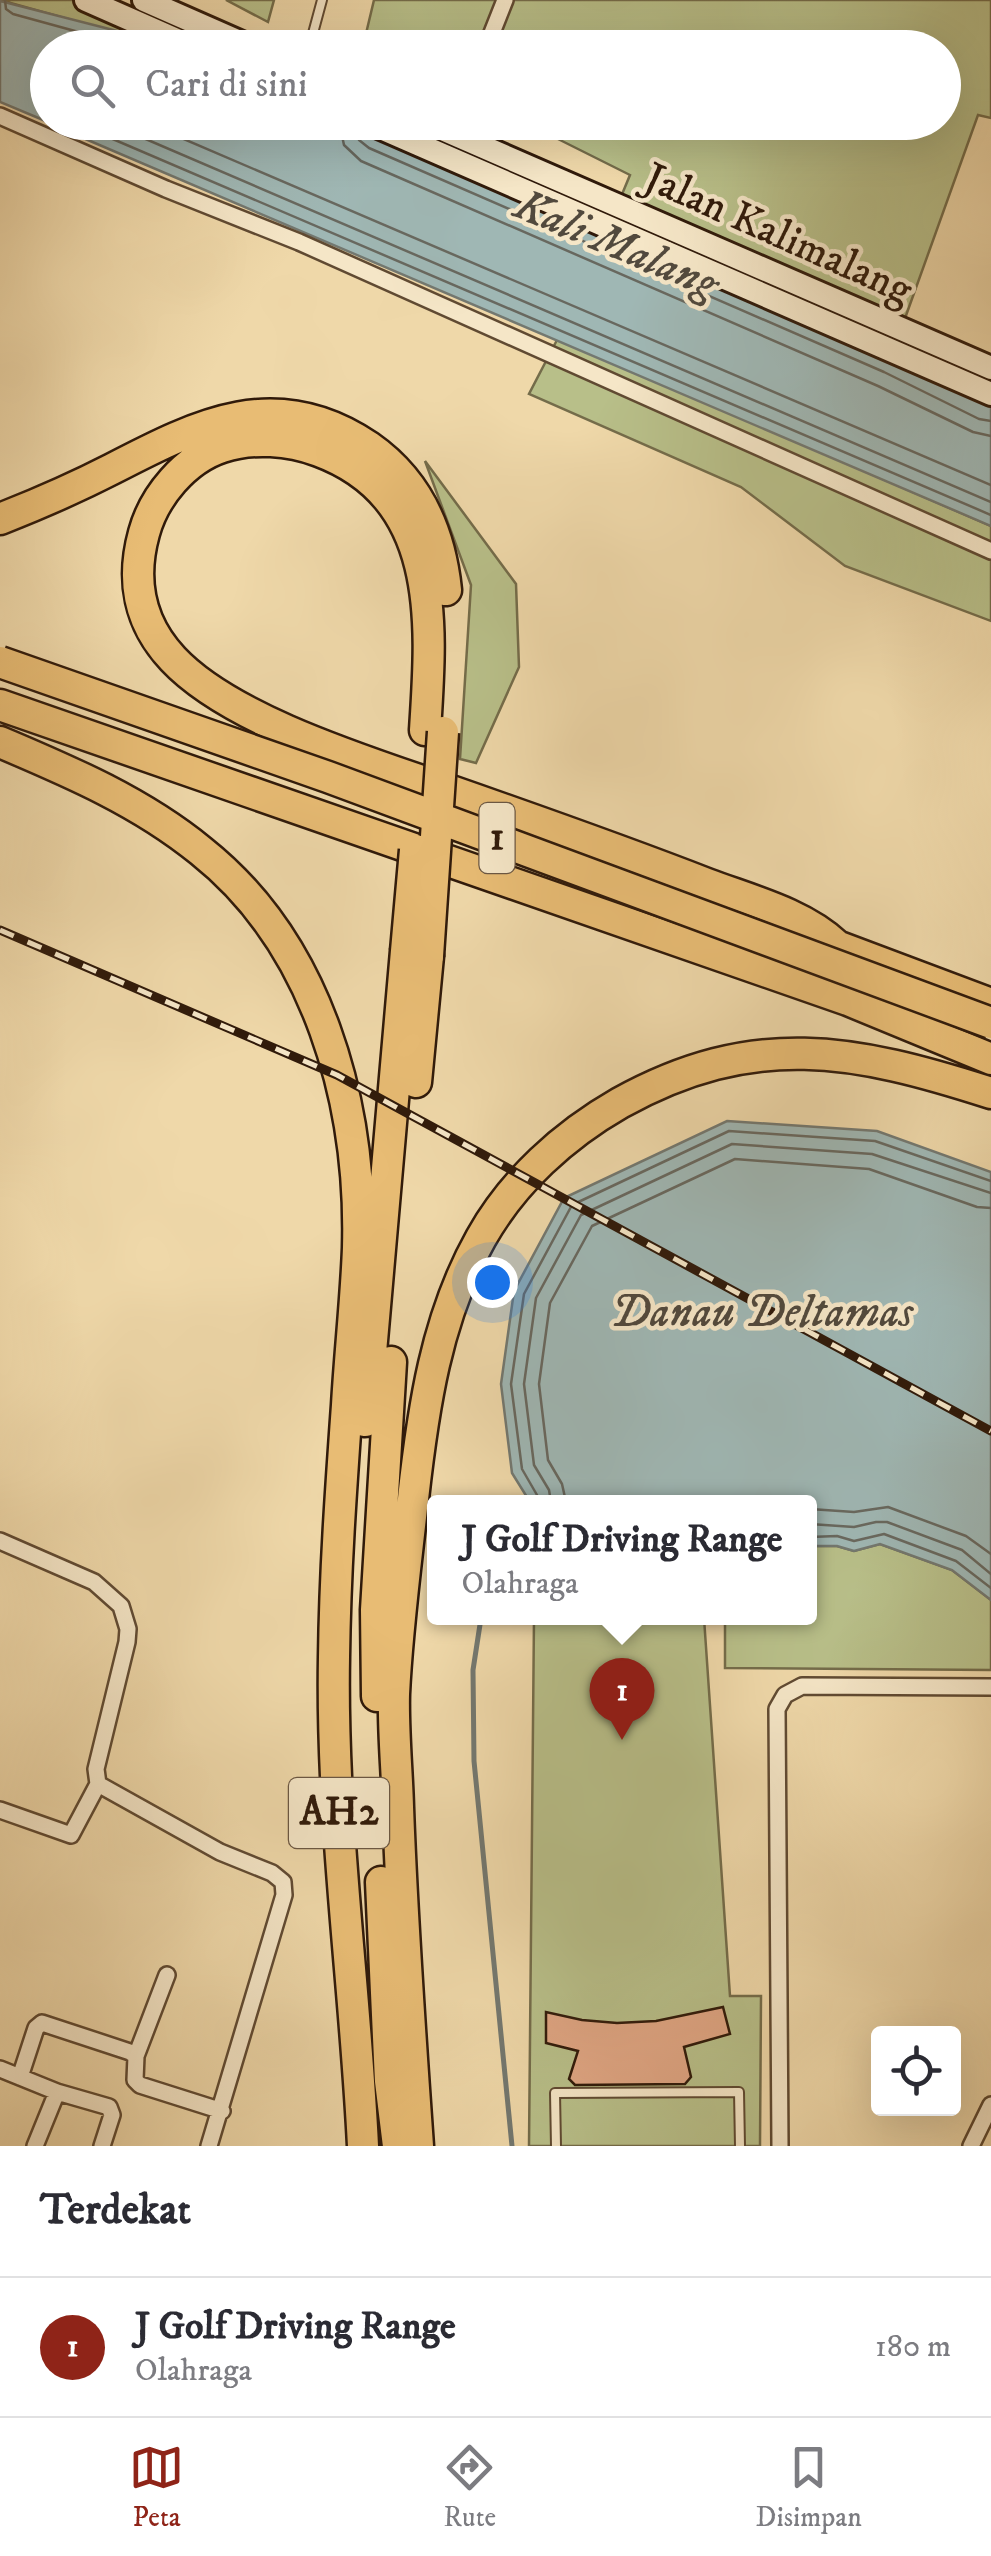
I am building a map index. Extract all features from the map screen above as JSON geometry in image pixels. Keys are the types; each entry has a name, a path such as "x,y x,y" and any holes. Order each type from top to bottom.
{"highway":[{"path":"0,520 203,424 272,415 328,425 382,457 404,479 428,514 436,534 443,562 448,628 434,731 417,954 381,1265 350,1480"},
{"path":"434,731 427,587 413,539 382,494 348,464 284,442 245,442 222,447 188,466 158,501 146,527 137,578 145,616 156,638 201,683 255,714 335,750 772,909 816,930 836,945"},
{"name":"1","path":"0,648 836,945 991,1004"},
{"name":"1","path":"0,662 328,776 991,1023"},
{"name":"1","path":"0,678 840,977 991,1037"},
{"name":"1","path":"0,705 848,1000 991,1060"},
{"path":"0,742 112,793 203,852 252,900 303,976 340,1081 354,1178 358,1245 350,1480"},
{"name":"AH2","path":"398,2146 390,2081 381,1896 376,1610 417,954"},
{"path":"418,2146 400,1884 394,1696 426,1402 455,1292 481,1236 512,1194 562,1142 632,1097 710,1065 802,1052 854,1056 911,1068 991,1094"},
{"name":"AH2","path":"350,1480 334,1679 342,1890 363,2146"},
{"name":"AH2","path":"350,1480 358,1876 376,2146"}],"main road":[{"path":"86,0 154,30"},
{"path":"144,0 212,30"},
{"name":"Jalan Kalimalang","path":"456,140 989,388"},
{"name":"Jalan Kalimalang","path":"457,140 991,368"}],"street":[{"path":"493,30 505,0"},
{"path":"0,116 30,129"},
{"path":"57,140 336,258 991,551"},
{"path":"0,1541 94,1582 110,1593 126,1616 127,1642 96,1770 98,1784 71,1835 0,1810"},
{"path":"780,2146 777,1710 785,1695 802,1686 991,1687"},
{"path":"98,1784 183,1834 284,1882 284,1896 210,2146"},
{"path":"167,1974 136,2056 136,2080 222,2111"},
{"path":"20,2077 39,2023 136,2056"},
{"path":"0,2069 57,2092 109,2106 112,2116 102,2146"},
{"path":"35,2146 57,2092"},
{"path":"971,2146 991,2105"}],"lane":[{"path":"314,30 322,0"},
{"path":"556,2146 555,2093 740,2092 740,2146"}],"green space":[{"path":"0,0 86,0 138,30 107,30"},
{"path":"226,0 274,0 268,22"},
{"path":"374,0 991,0 991,118 978,115 894,349 608,228 630,175 560,140 961,140 961,30 367,30"},
{"path":"558,338 991,526 991,621 845,566 741,487 529,394"},
{"path":"425,461 516,584 519,667 476,763 460,759 471,585"},
{"path":"880,1544 952,1570 991,1600 991,1670 725,1668 725,1625 817,1625 817,1546 854,1551"},
{"path":"534,1625 704,1625 730,1996 761,1996 760,2146 529,2146"}],"water":[{"path":"0,1 113,30 30,30 30,114 0,102"},
{"name":"Kali Malang","path":"88,140 405,140 991,400 991,526"},
{"name":"Danau Deltamas","path":"727,1121 877,1131 991,1172 991,1600 952,1570 880,1544 854,1551 817,1546 817,1495 526,1495 512,1473 501,1384 514,1291 564,1198"}],"building":[{"path":"723,2007 730,2034 684,2047 691,2077 685,2084 575,2085 569,2079 578,2051 546,2043 546,2012 617,2023 656,2021"}],"waterway":[{"path":"480,1625 473,1670 474,1761 512,2146"}],"railway":[{"path":"0,930 337,1075 991,1431"}],"place":[{"name":"J Golf Driving Range","path":"622,1740"}]}
